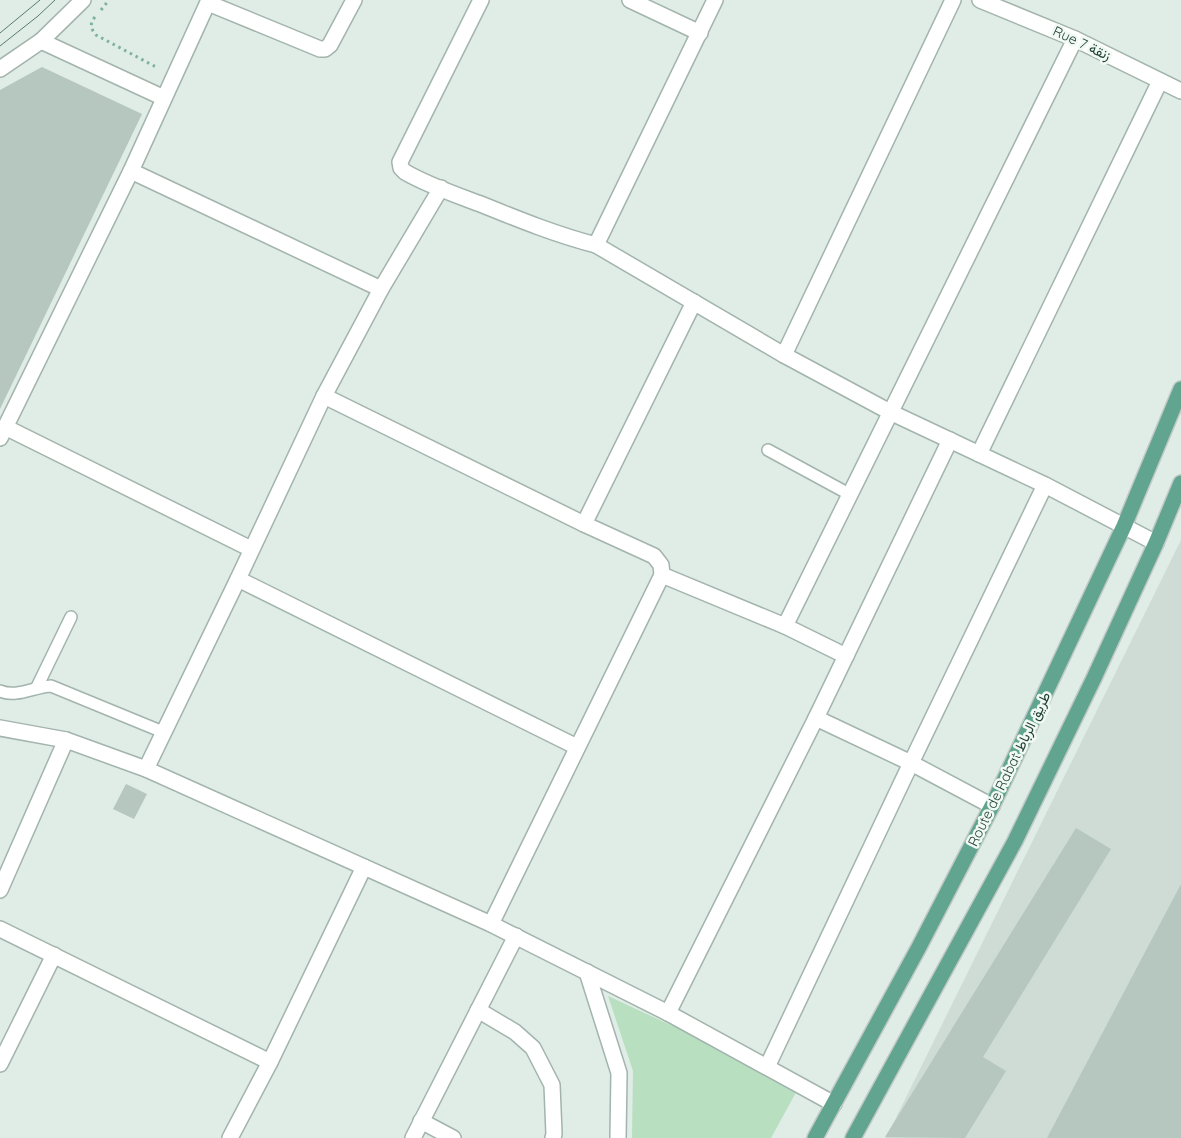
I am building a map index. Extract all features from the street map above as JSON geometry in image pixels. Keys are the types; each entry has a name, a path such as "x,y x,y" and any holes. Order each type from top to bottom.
{"main road":[{"name":"Route de Rabat طريق الرباط","path":"815,1138 992,806 1124,526 1181,389"},
{"path":"853,1138 1015,842 1094,678 1156,543 1181,483"}],"street":[{"path":"0,69 41,41 83,0"},
{"path":"251,549 2,433 131,171 208,1 320,50 330,45 354,0"},
{"path":"481,0 400,162 405,172 541,228 596,245 784,355 890,412 1045,485 1156,543"},
{"path":"630,0 700,33"},
{"path":"596,245 715,0"},
{"path":"784,355 953,0"},
{"name":"Rue 7 زنقة","path":"980,0 1075,39 1181,91"},
{"path":"785,626 1075,39"},
{"path":"41,41 164,98"},
{"path":"979,454 1160,80"},
{"path":"131,171 381,289"},
{"path":"146,769 324,396 381,289 441,188"},
{"path":"584,524 694,302"},
{"path":"324,396 584,524 654,556 661,564 662,575 491,924"},
{"path":"668,1013 816,718 950,440"},
{"path":"767,1067 1045,485"},
{"path":"662,575 785,626 846,656"},
{"path":"238,579 577,747"},
{"path":"816,718 911,763 992,806"},
{"path":"0,728 66,740 146,769 491,924 668,1013 834,1104"},
{"path":"0,890 66,740"},
{"path":"230,1138 270,1062 364,867"},
{"path":"0,929 270,1062"},
{"path":"413,1138 516,936"},
{"path":"0,1064 54,955"},
{"path":"587,972 619,1073 618,1138"},
{"path":"478,1010 515,1032 533,1048 552,1085 553,1138"},
{"path":"421,1121 453,1138"}],"lane":[{"path":"768,450 849,494"},
{"path":"37,687 71,617"},
{"path":"0,691 16,694 37,687 51,686 164,732"}],"path":[{"path":"109,0 91,21 91,29 96,35 156,67 165,66"}],"shaded area":[{"path":"1181,540 1181,1138 886,1138"}],"green space":[{"path":"608,996 800,1085 771,1138 632,1138 633,1071"}],"building":[{"path":"42,67 142,114 0,409 0,90"},
{"path":"126,784 147,794 134,819 113,809"},
{"path":"1076,828 1111,849 983,1057 1006,1071 965,1138 885,1137"},
{"path":"1181,884 1181,1138 1047,1138"}],"tram line":[{"path":"0,33 40,0"},
{"path":"0,46 55,0"}]}
